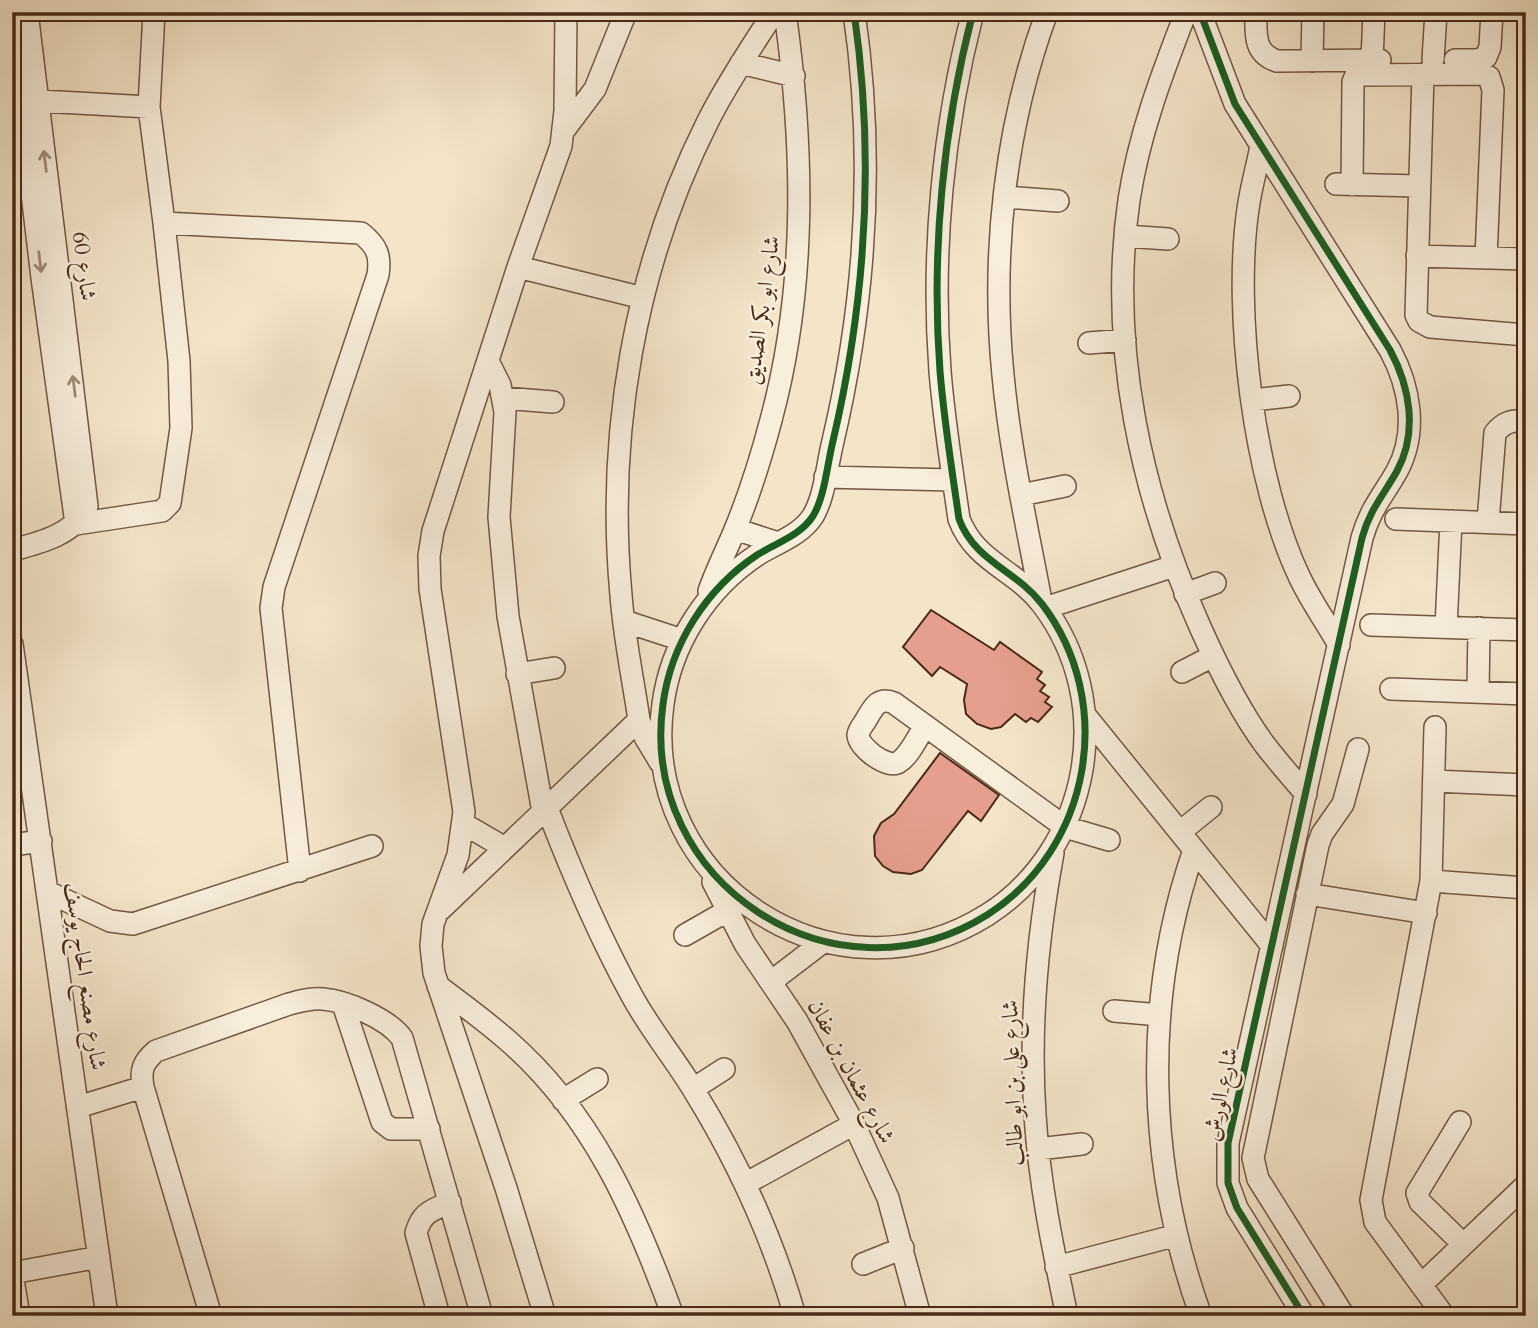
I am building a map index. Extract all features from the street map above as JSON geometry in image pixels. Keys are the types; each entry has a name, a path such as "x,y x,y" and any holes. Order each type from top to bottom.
{"street":[{"name":"شارع 60","path":"27,12 29,101"},
{"path":"12,550 50,538 76,524 162,511 170,503 181,428 179,361 149,107 154,12"},
{"path":"545,1316 431,959 436,914 458,855 464,824 463,797 430,589 429,556 433,531 518,267 556,164 565,129 566,12"},
{"path":"565,129 596,89 626,12"},
{"path":"663,767 645,737 639,720 624,621 619,556 621,430 630,362 643,298 663,229 691,156 726,87 774,12"},
{"name":"شارع ابو بكر الصديق","path":"705,604 735,530 772,418 790,327 799,234 800,188 794,76 785,12"},
{"path":"854,12 865,123 863,257 852,353 819,501 812,517 798,532 734,572 705,604 682,640 670,670 661,724 663,767 674,809 693,848 705,865 727,889 752,910 790,931 823,942 852,947 895,947 927,941 958,930 1013,896 1035,873 1065,827 1084,766 1085,715 1073,659 1059,630 1027,587 982,555 968,539 959,519 953,480 940,370 940,219 951,118 973,12"},
{"path":"1043,606 1007,412 1000,335 1000,257 1005,197 1021,103 1047,12"},
{"path":"1186,12 1145,128 1129,200 1123,273 1125,340 1130,385 1143,460 1174,566 1185,594 1213,656 1264,744 1306,794"},
{"name":"شارع الورش","path":"1200,12 1236,104 1390,350 1408,395 1409,425 1404,454 1365,525 1228,1143 1227,1170 1237,1208 1304,1316"},
{"path":"1256,12 1256,37 1262,53 1277,61 1372,60 1489,77 1492,83 1486,258"},
{"path":"1312,61 1313,12"},
{"path":"1372,60 1374,12"},
{"path":"1436,12 1428,67 1419,186 1416,315 1424,325 1526,335"},
{"path":"1419,186 1344,184 1354,78 1360,74 1428,67 1486,57 1490,47 1492,12"},
{"name":"شارع 60","path":"12,24 29,101 87,495 87,506 76,524"},
{"path":"741,63 794,76"},
{"path":"29,101 149,107"},
{"path":"1261,146 1248,209 1245,271 1247,348 1253,400 1264,464 1284,539 1299,576 1339,645"},
{"path":"1005,197 1058,201"},
{"path":"164,223 361,233 374,244 380,258 379,275 274,587 271,608 299,871"},
{"path":"1125,236 1168,239"},
{"path":"1417,256 1526,259"},
{"path":"518,267 643,298"},
{"path":"1089,343 1125,340"},
{"path":"488,361 500,385 503,398 505,425 499,517 508,616 545,810 580,890 634,999 693,1089 745,1184 769,1238 795,1316"},
{"path":"1253,400 1289,396"},
{"path":"503,398 553,402"},
{"path":"1488,522 1495,433 1510,421 1526,421"},
{"path":"825,477 953,480"},
{"path":"1021,495 1065,486"},
{"path":"1396,519 1526,524"},
{"path":"1446,627 1451,521"},
{"path":"735,530 778,543"},
{"path":"1043,606 1174,566"},
{"path":"1185,594 1215,583"},
{"path":"624,621 682,640"},
{"path":"1371,625 1526,630"},
{"path":"1478,692 1479,628"},
{"name":"شارع مصنع الحاج يوسف","path":"12,643 107,1316"},
{"path":"1182,672 1213,656"},
{"path":"517,674 554,668"},
{"path":"1391,690 1526,694"},
{"path":"1085,715 1272,946"},
{"path":"436,914 639,720"},
{"path":"925,726 1065,827 1109,840"},
{"path":"1435,727 1431,881 1371,1200 1375,1222 1444,1316"},
{"path":"1344,1316 1258,1179 1253,1165 1318,845 1322,834 1343,804 1358,749"},
{"path":"1434,782 1526,785"},
{"path":"1180,832 1210,807"},
{"path":"464,824 505,848"},
{"path":"12,845 41,841"},
{"path":"48,892 110,921 121,925 133,924 372,846"},
{"name":"شارع على بن ابو طالب","path":"1054,847 1035,981 1033,1072 1038,1149 1056,1267 1067,1316"},
{"path":"1194,850 1172,923 1160,1015 1157,1070 1166,1181 1177,1235 1201,1316"},
{"name":"شارع عثمان بن عفان","path":"705,865 745,944 772,981 821,1062 854,1124 888,1198 920,1316"},
{"path":"1431,881 1526,888"},
{"path":"1307,894 1426,913"},
{"path":"685,935 727,911"},
{"path":"772,981 823,942"},
{"path":"438,986 507,1039 563,1100 597,1147 628,1202 651,1254 673,1316"},
{"path":"211,1316 140,1073 145,1060 156,1051 307,999 325,999 343,1004 386,1021 402,1038 482,1316"},
{"path":"343,1004 382,1122 391,1129 429,1129"},
{"path":"1114,1012 1160,1015"},
{"path":"693,1089 724,1069"},
{"path":"563,1100 597,1079"},
{"path":"78,1107 143,1087"},
{"path":"1460,1122 1418,1193 1420,1202 1463,1244"},
{"path":"745,1184 854,1124"},
{"path":"1038,1149 1082,1144"},
{"path":"1420,1285 1524,1191"},
{"path":"439,1316 416,1233 419,1221 428,1212 450,1202"},
{"path":"1056,1267 1177,1235"},
{"path":"863,1264 903,1248"},
{"path":"19,1316 13,1269 99,1257"}],"building":[{"path":"931,610 994,650 1000,642 1042,672 1037,679 1045,685 1040,691 1049,697 1045,702 1052,707 1038,722 1031,718 1026,722 1015,714 1001,727 991,729 977,724 966,714 964,700 967,684 940,667 932,676 903,647"},
{"path":"940,753 999,795 981,821 968,811 922,870 911,874 893,872 883,866 875,856 874,836 881,823 894,814"}],"cycle path":[{"path":"854,12 864,120 864,228 853,335 823,490 808,523 795,534 757,555 722,584 707,601 683,639 667,682 663,704 663,768 682,826 714,874 758,912 811,937 868,948 928,941 987,915 1022,887 1050,852 1070,813 1082,772 1085,728 1080,685 1065,643 1032,592 985,556 966,534 959,519 951,464 940,371 937,281 939,236 947,145 973,12"},
{"path":"1200,12 1235,104 1390,350 1407,394 1409,410 1408,441 1404,456 1373,511 1362,538 1228,1143 1228,1183 1237,1208 1304,1316"}]}
